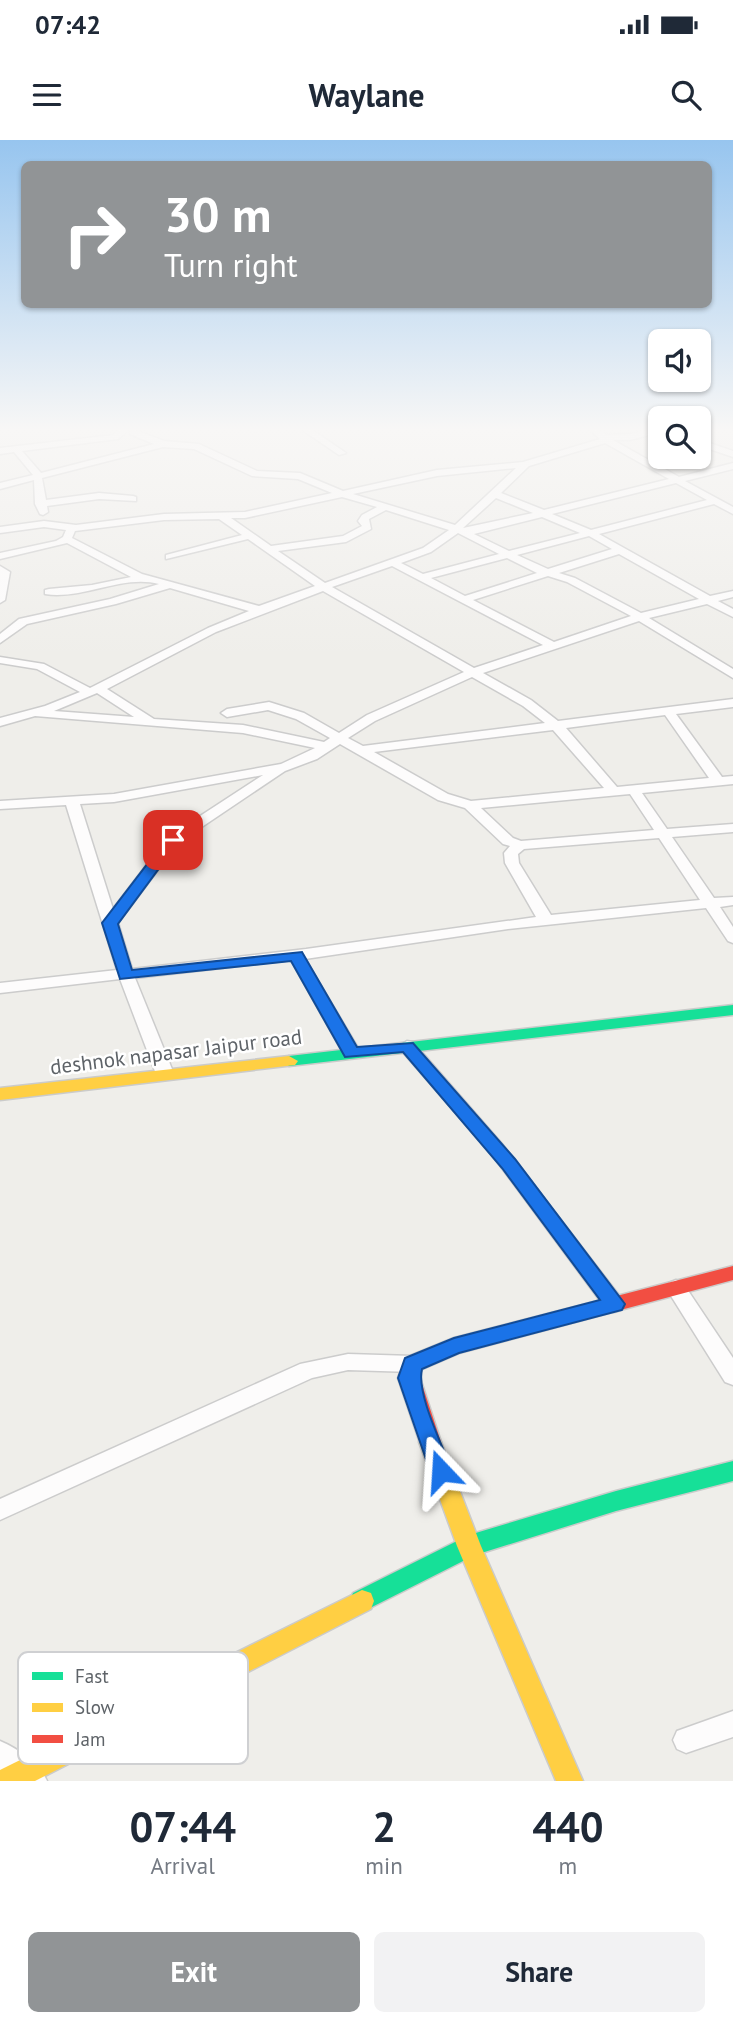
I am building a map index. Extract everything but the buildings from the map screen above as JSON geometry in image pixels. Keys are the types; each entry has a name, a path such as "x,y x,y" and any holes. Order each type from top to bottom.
{"street":[{"path":"43,504 40,504 51,524 139,577 259,610"},
{"path":"0,556 69,534 164,517 223,517 300,504"},
{"path":"378,504 461,531 548,573 571,580 640,617 733,674"},
{"path":"461,531 484,504"},
{"path":"522,504 592,534 733,614"},
{"path":"0,722 34,714 93,690 136,672 212,630 321,586 427,550 461,531 583,504"},
{"path":"422,577 704,504"},
{"path":"268,549 351,538 368,527 363,521 365,517 387,506"},
{"path":"223,517 321,586 527,703 555,725 613,792"},
{"path":"0,530 51,524"},
{"path":"170,558 249,536"},
{"path":"465,599 620,550"},
{"path":"394,563 554,646"},
{"path":"0,569 5,572 0,600"},
{"path":"49,592 92,588 139,577"},
{"path":"0,640 23,621 112,602 171,584"},
{"path":"110,923 173,840 284,767 334,743 371,718 473,672 640,617 733,594"},
{"path":"0,660 40,667 93,690 152,722"},
{"path":"363,750 733,703"},
{"path":"227,713 276,707 310,721 334,743"},
{"path":"668,711 718,781"},
{"path":"34,714 243,729 334,743 363,750 443,797 470,805 733,780"},
{"path":"0,805 114,798 284,767"},
{"path":"633,789 733,938"},
{"path":"72,801 126,975 164,1074"},
{"path":"470,805 508,841 520,845 733,828"},
{"path":"520,845 512,853 512,863 546,920"},
{"path":"0,988 296,956 546,920 733,901"},
{"path":"296,956 352,1053"},
{"name":"deshnok napasar Jaipur road","path":"0,1094 733,1010"},
{"path":"407,1046 505,1159 614,1304"},
{"path":"0,1510 308,1370 348,1362 413,1364 454,1346 733,1273"},
{"path":"676,1288 733,1376"},
{"path":"413,1364 409,1378 413,1396 469,1546 570,1781"},
{"path":"248,1661 469,1546 616,1501 733,1471"},
{"path":"686,1740 733,1724"},
{"path":"0,1754 22,1778 49,1764"}],"traffic: fast":[{"path":"289,1061 733,1010"},
{"path":"362,1601 469,1546 616,1501 733,1471"}],"traffic: slow":[{"path":"0,1094 289,1061"},
{"path":"430,1442 469,1546 570,1781"},
{"path":"248,1659 362,1601"},
{"path":"7,1781 41,1764"}],"traffic: jam":[{"path":"430,1442 409,1378 413,1364 454,1346 733,1273"}],"route":[{"path":"173,840 110,923 126,975 296,956 352,1053 407,1046 509,1164 614,1304 454,1346 413,1364 409,1378 413,1396 441,1471"}]}
